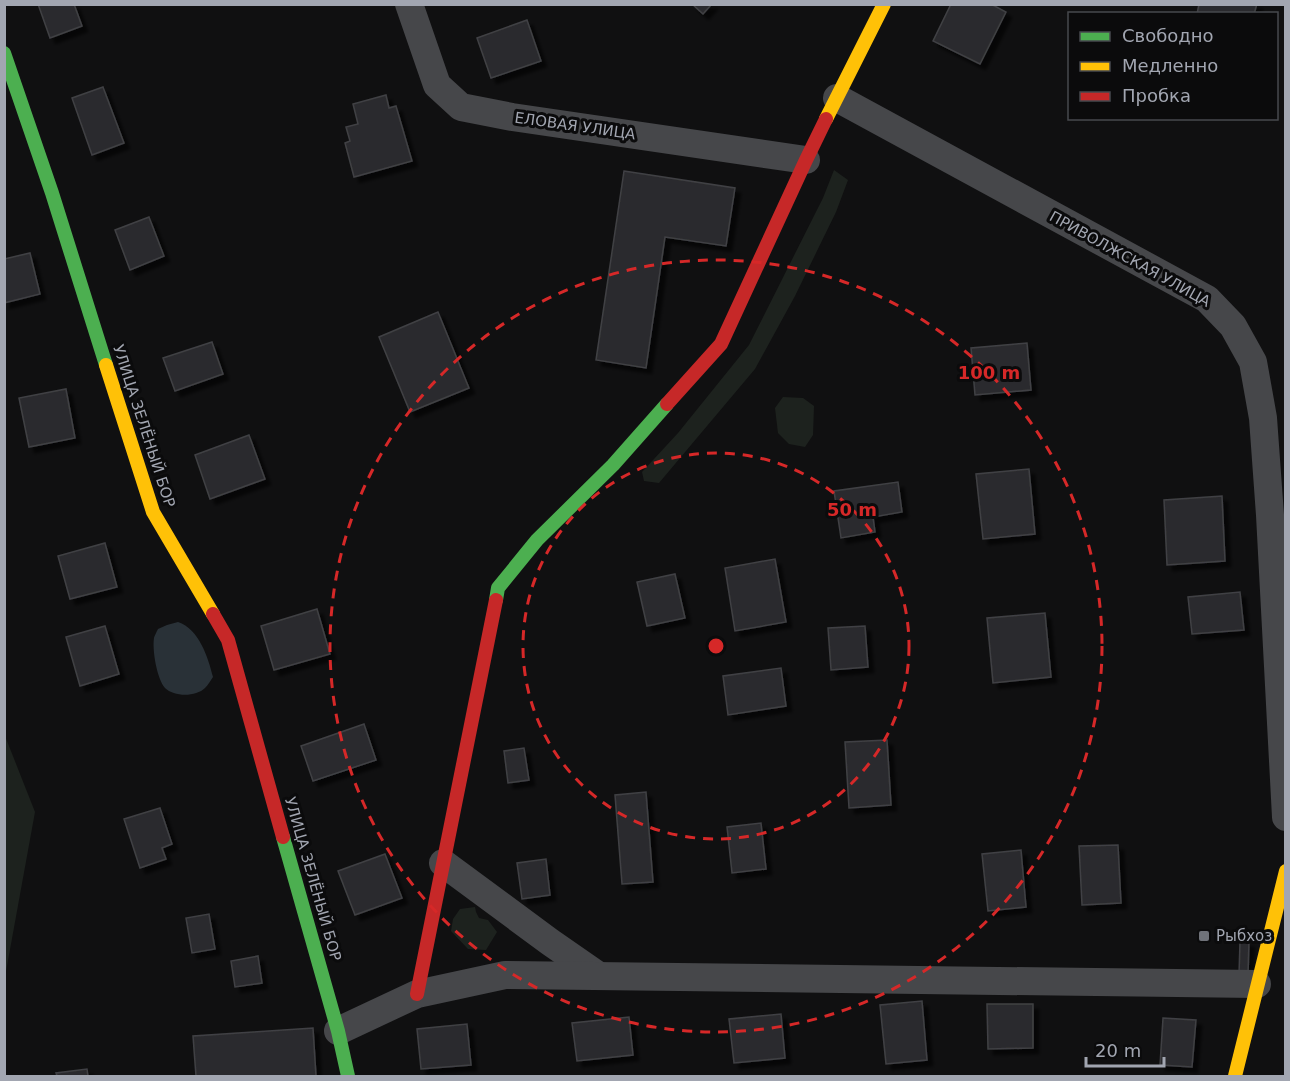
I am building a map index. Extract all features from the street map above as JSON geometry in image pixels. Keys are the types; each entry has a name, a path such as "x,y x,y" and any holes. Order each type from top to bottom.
{"street":[{"name":"ЕЛОВАЯ УЛИЦА","path":"409,4 437,85 462,107 524,119 806,160"},
{"path":"417,994 498,588 537,540 613,465 721,344 806,160 884,4"},
{"name":"УЛИЦА ЗЕЛЁНЫЙ БОР","path":"4,53 52,193 153,512 228,640 338,1031 348,1077"},
{"name":"ПРИВОЛЖСКАЯ УЛИЦА","path":"837,98 1207,299 1233,326 1253,362 1263,418 1286,817"},
{"path":"443,863 599,976"},
{"path":"1235,1077 1286,871"},
{"path":"338,1031 417,994 505,975 1257,984"}],"shaded area":[{"path":"834,170 848,180 836,212 795,296 755,369 659,483 644,481 642,472 678,433 749,345 823,198"},
{"path":"783,397 803,398 814,406 813,435 805,447 789,444 778,433 775,408"},
{"path":"178,622 197,637 213,677 205,688 196,693 179,694 169,691 162,684 156,664 154,637 158,629"},
{"path":"4,736 35,812 5,977"},
{"path":"475,907 479,918 488,920 497,932 486,950 468,949 451,931 453,919 460,909"}],"building":[{"path":"38,4 74,4 82,26 50,38"},
{"path":"692,4 712,4 703,14"},
{"path":"951,4 991,4 1006,12 980,64 933,41"},
{"path":"1199,4 1257,4 1255,12 1197,12"},
{"path":"527,20 541,61 491,78 477,38"},
{"path":"103,87 124,143 92,155 72,98"},
{"path":"386,95 389,108 396,106 412,161 354,177 345,143 350,141 346,127 358,124 353,104"},
{"path":"624,171 735,188 726,246 665,237 646,368 596,360"},
{"path":"149,217 164,256 130,270 115,230"},
{"path":"30,253 40,294 4,303 4,259"},
{"path":"438,312 469,388 410,412 379,337"},
{"path":"212,342 223,374 175,391 163,358"},
{"path":"1027,343 1031,390 975,395 971,348"},
{"path":"66,389 75,438 29,447 19,398"},
{"path":"249,435 265,479 210,499 195,455"},
{"path":"1029,469 1035,534 983,539 976,474"},
{"path":"898,482 902,512 873,517 875,532 841,538 834,491"},
{"path":"1222,496 1225,561 1167,565 1164,500"},
{"path":"105,543 117,587 70,599 58,556"},
{"path":"775,559 786,622 735,631 725,568"},
{"path":"675,574 685,618 647,626 637,582"},
{"path":"1240,592 1244,630 1192,634 1188,597"},
{"path":"317,609 330,654 274,670 261,626"},
{"path":"1045,613 1051,677 993,683 987,618"},
{"path":"105,626 119,674 80,686 66,637"},
{"path":"865,626 868,667 831,670 828,628"},
{"path":"781,668 786,706 728,715 723,676"},
{"path":"364,724 376,760 313,781 301,746"},
{"path":"887,740 891,805 849,808 845,742"},
{"path":"524,748 529,780 508,783 504,751"},
{"path":"646,792 653,882 622,884 615,795"},
{"path":"160,808 172,844 162,848 166,859 140,868 124,819"},
{"path":"761,823 766,869 732,873 727,827"},
{"path":"1118,845 1121,903 1082,905 1079,846"},
{"path":"1021,850 1026,907 988,911 982,854"},
{"path":"385,854 402,898 355,915 338,871"},
{"path":"546,859 550,895 522,899 517,863"},
{"path":"209,914 215,949 192,953 186,918"},
{"path":"1240,941 1249,942 1248,975 1239,975"},
{"path":"258,956 262,983 235,987 231,961"},
{"path":"922,1001 927,1060 886,1064 880,1005"},
{"path":"987,1004 1033,1004 1033,1048 988,1049"},
{"path":"781,1014 785,1058 734,1063 729,1019"},
{"path":"629,1017 633,1055 577,1061 572,1023"},
{"path":"1163,1018 1196,1020 1192,1067 1160,1065"},
{"path":"467,1024 471,1065 421,1069 417,1029"},
{"path":"313,1028 316,1076 196,1076 193,1036"},
{"path":"87,1069 88,1076 57,1076 56,1073"}],"traffic: fast":[{"path":"4,53 52,193 106,365"},
{"path":"496,600 498,588 537,540 613,465 667,404"},
{"path":"283,837 338,1031 348,1076"}],"traffic: slow":[{"path":"826,119 884,4"},
{"path":"106,365 153,512 213,614"},
{"path":"1235,1076 1286,871"}],"traffic: jam":[{"path":"667,404 721,344 826,119"},
{"path":"417,994 496,600"},
{"path":"213,614 228,640 283,837"}],"place":[{"name":"Рыбхоз","path":"1204,936"}]}
